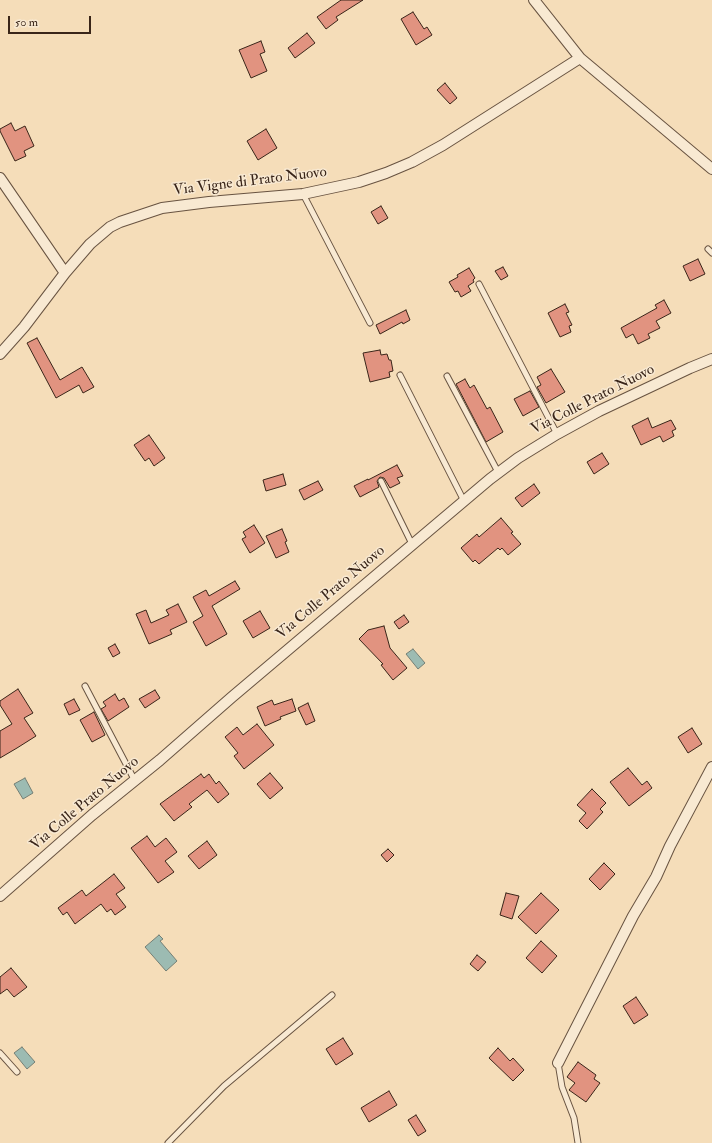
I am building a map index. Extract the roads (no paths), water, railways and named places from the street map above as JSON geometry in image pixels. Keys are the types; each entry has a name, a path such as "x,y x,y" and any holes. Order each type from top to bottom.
{"street":[{"path":"534,0 580,58 712,169"},
{"name":"Via Vigne di Prato Nuovo","path":"0,354 24,327 64,273 90,244 120,222 162,208 209,202 303,194 359,182 386,173 412,162 443,145 580,58"},
{"path":"0,178 64,273"},
{"name":"Via Colle Prato Nuovo","path":"0,896 92,815 135,781 259,673 498,472 557,434 599,411 712,359"},
{"path":"558,1063 633,916 656,877 670,846 712,767"}],"lane":[{"path":"303,194 370,322"},
{"path":"479,284 557,434"},
{"path":"400,376 464,501"},
{"path":"447,376 498,472"},
{"path":"381,481 412,544"},
{"path":"85,686 135,781"},
{"path":"168,1143 224,1086 332,995"},
{"path":"0,1052 17,1072"},
{"path":"558,1063 562,1087 574,1118 578,1143"}],"water":[{"path":"413,649 425,663 418,669 406,654"},
{"path":"25,778 33,793 23,799 14,784"},
{"path":"159,935 163,939 160,941 177,961 166,971 145,947"},
{"path":"22,1047 35,1062 27,1069 14,1053"}]}
